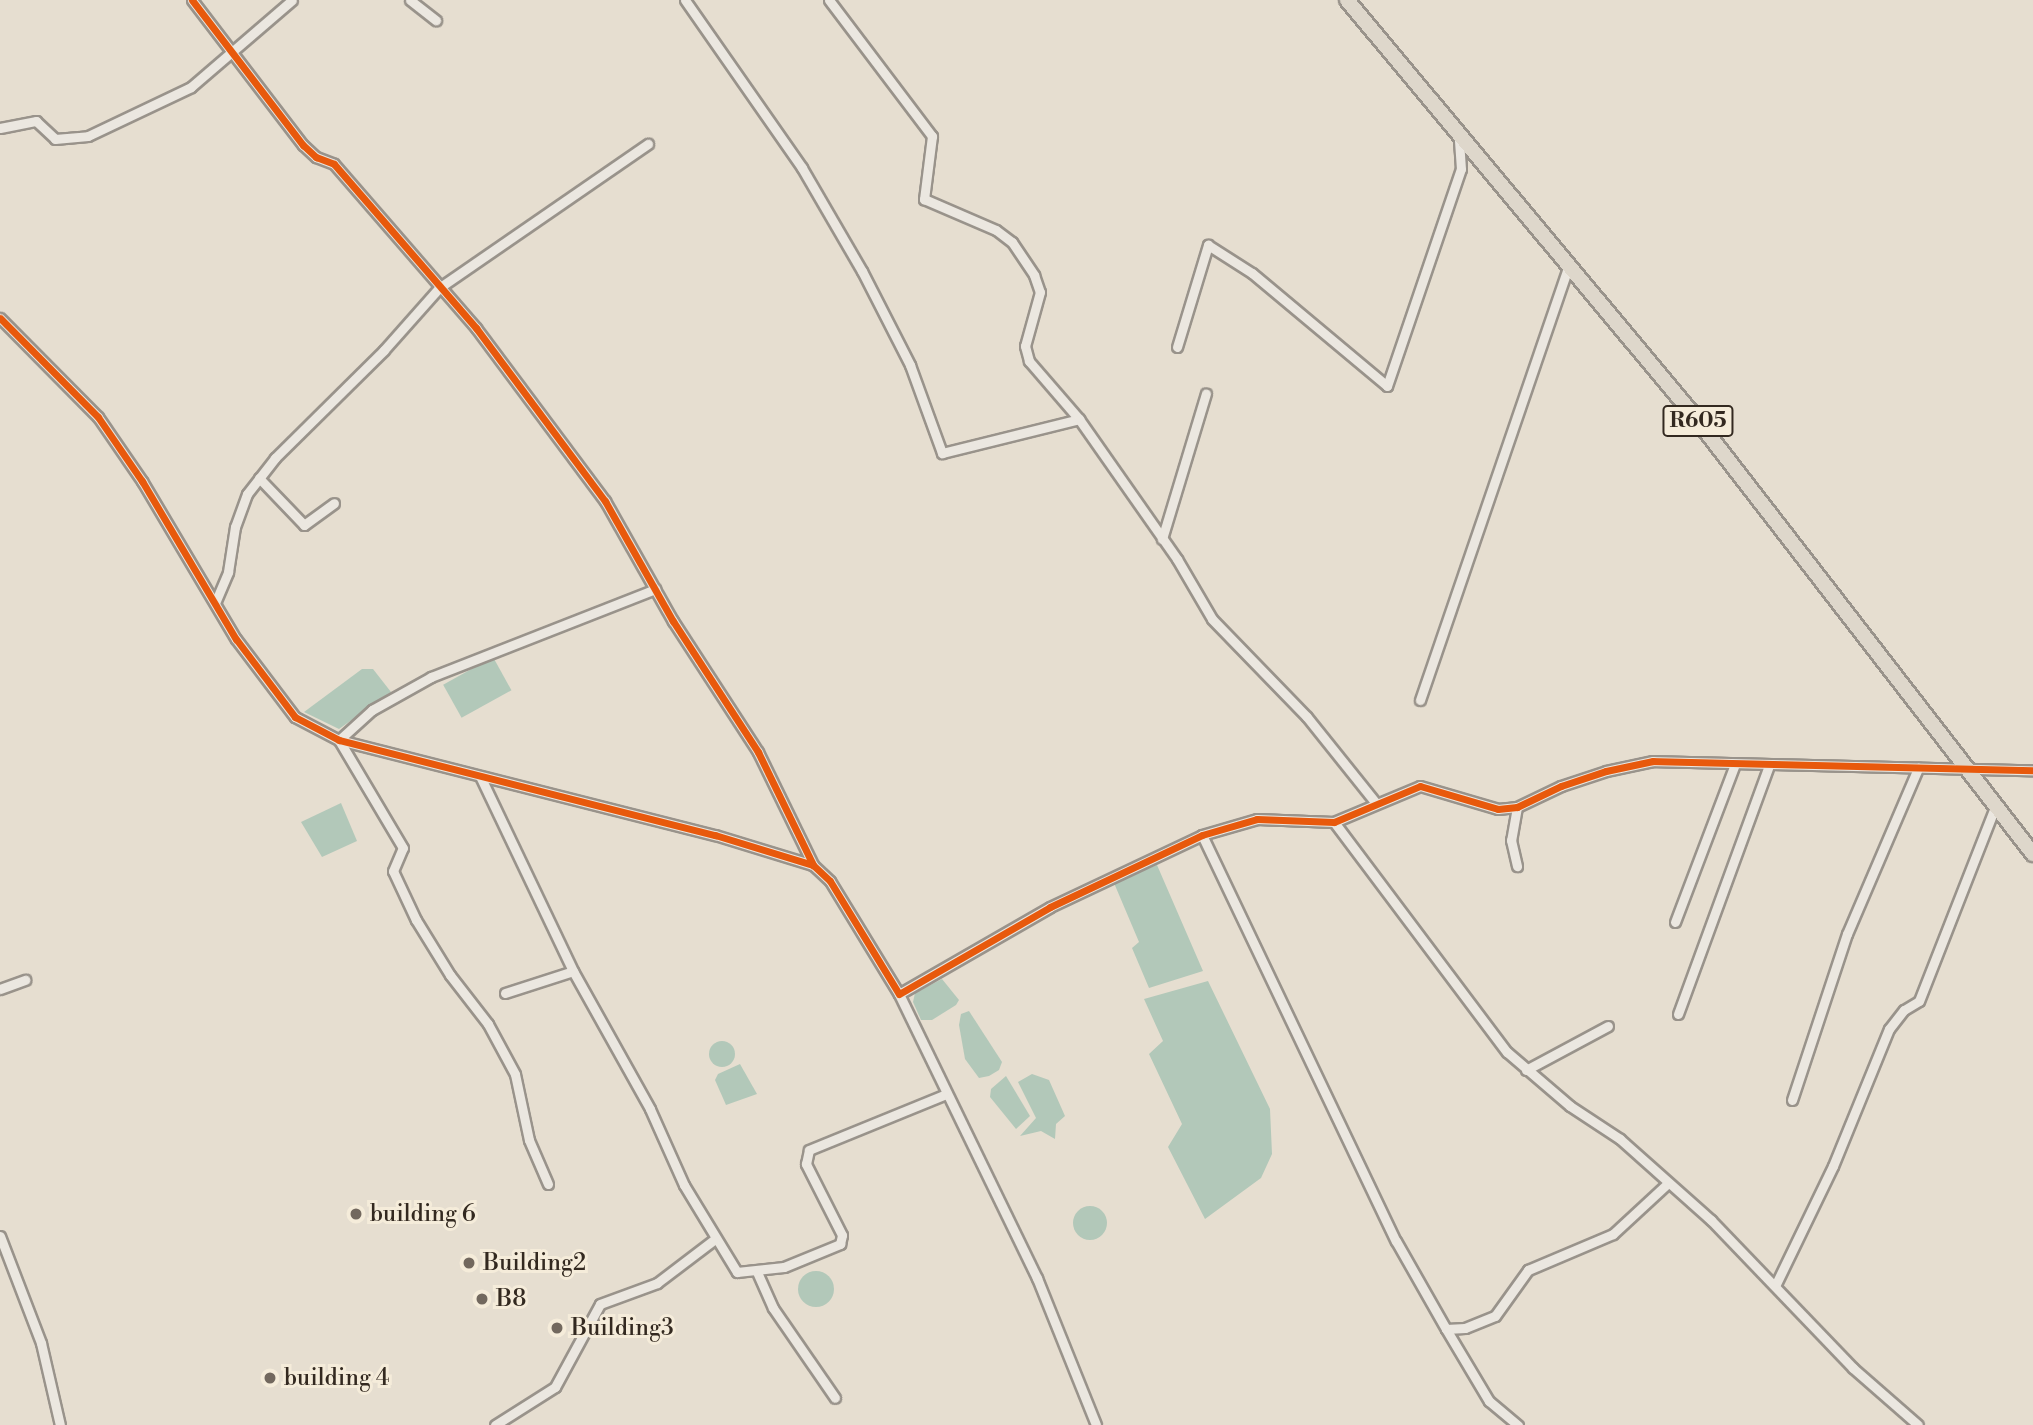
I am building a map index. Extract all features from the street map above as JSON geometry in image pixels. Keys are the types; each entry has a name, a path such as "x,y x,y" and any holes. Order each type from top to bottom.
{"main road":[{"name":"R605","path":"1347,0 1570,264 1699,422 2033,854"}],"street":[{"path":"192,0 303,145 316,157 334,164 476,328 605,501 654,589 758,752 813,865 830,881 899,994 1037,1278 1096,1425"},
{"path":"0,128 36,121 55,139 88,136 191,87 233,55 292,0"},
{"path":"411,0 436,20"},
{"path":"685,0 802,168 862,271 910,365 942,453 1079,419"},
{"path":"829,0 932,136 924,199 996,230 1013,242 1034,275 1040,292 1025,354 1079,419 1162,539 1212,619 1307,717 1375,802"},
{"path":"1177,347 1208,245 1252,273 1387,386 1461,169 1463,152 1456,128"},
{"path":"215,603 228,572 240,513 259,478 384,350 439,288 648,144"},
{"path":"1420,700 1570,264"},
{"path":"0,318 98,417 280,701 311,727 339,740 715,835 813,865"},
{"path":"1162,539 1206,393"},
{"path":"259,478 304,525 334,503"},
{"path":"339,740 372,710 431,677 654,589"},
{"path":"339,740 403,848 393,871 416,920 450,975 488,1024 515,1074 529,1140 548,1184"},
{"path":"899,994 1050,907 1202,835 1257,820 1334,822 1375,802 1420,786 1498,809 1517,807 1560,786 1653,761 1769,766 2033,770"},
{"path":"1675,922 1735,764"},
{"path":"1678,1014 1769,766"},
{"path":"1792,1100 1847,934 1918,768"},
{"path":"481,778 573,971 732,1268 742,1274 784,1267 840,1244 842,1236 806,1164 809,1150 946,1094"},
{"path":"1775,1286 1833,1166 1889,1029 1904,1010 1919,1001 1996,805"},
{"path":"1517,807 1511,840 1517,866"},
{"path":"1334,822 1479,1020 1527,1070 1570,1106 1620,1139 1775,1286 1853,1368 1918,1425"},
{"path":"1202,835 1396,1241 1489,1401 1518,1425"},
{"path":"505,993 573,971"},
{"path":"0,989 25,980"},
{"path":"1527,1070 1608,1026"},
{"path":"1446,1329 1465,1328 1495,1316 1528,1270 1613,1234 1668,1183"},
{"path":"0,1236 41,1343 60,1425"},
{"path":"495,1425 555,1387 600,1304 657,1283 716,1238"},
{"path":"757,1272 773,1308 835,1398"}],"shaded area":[{"path":"493,657 511,690 462,718 443,685"},
{"path":"362,669 373,669 391,692 339,729 304,712"},
{"path":"341,803 357,841 322,857 301,822"},
{"path":"1157,865 1203,971 1149,988 1132,948 1139,942 1114,883"},
{"path":"942,979 959,1000 956,1005 932,1020 921,1020 913,1002 915,993"},
{"path":"1208,981 1270,1109 1272,1154 1261,1178 1205,1219 1168,1147 1182,1124 1149,1054 1163,1041 1144,999"},
{"path":"969,1011 1002,1062 999,1070 989,1076 979,1078 965,1059 959,1025 961,1014"},
{"path":"722,1041 731,1045 735,1054 731,1063 722,1067 713,1063 709,1054 713,1045"},
{"path":"740,1064 757,1094 726,1105 715,1080 718,1074"},
{"path":"1032,1074 1049,1080 1065,1116 1056,1124 1055,1139 1041,1131 1020,1136 1036,1118 1018,1082"},
{"path":"1006,1076 1030,1116 1016,1129 990,1097 991,1089"},
{"path":"1090,1206 1102,1211 1107,1223 1102,1235 1090,1240 1078,1235 1073,1223 1078,1211"},
{"path":"816,1271 829,1276 834,1289 829,1302 816,1307 803,1302 798,1289 803,1276"}],"cycle path":[{"path":"192,0 303,145 316,157 334,164 476,328 605,501 673,621 758,752 813,865"},
{"path":"0,318 98,417 142,481 236,639 295,717 339,740 715,835 813,865 830,881 899,994 1050,907 1202,835 1257,819 1334,822 1420,786 1498,809 1517,807 1561,786 1606,771 1653,761 2033,770"}],"place":[{"name":"building 6","path":"356,1214"},
{"name":"Building2","path":"469,1263"},
{"name":"B8","path":"482,1299"},
{"name":"Building3","path":"557,1328"},
{"name":"building 4","path":"270,1378"}]}
